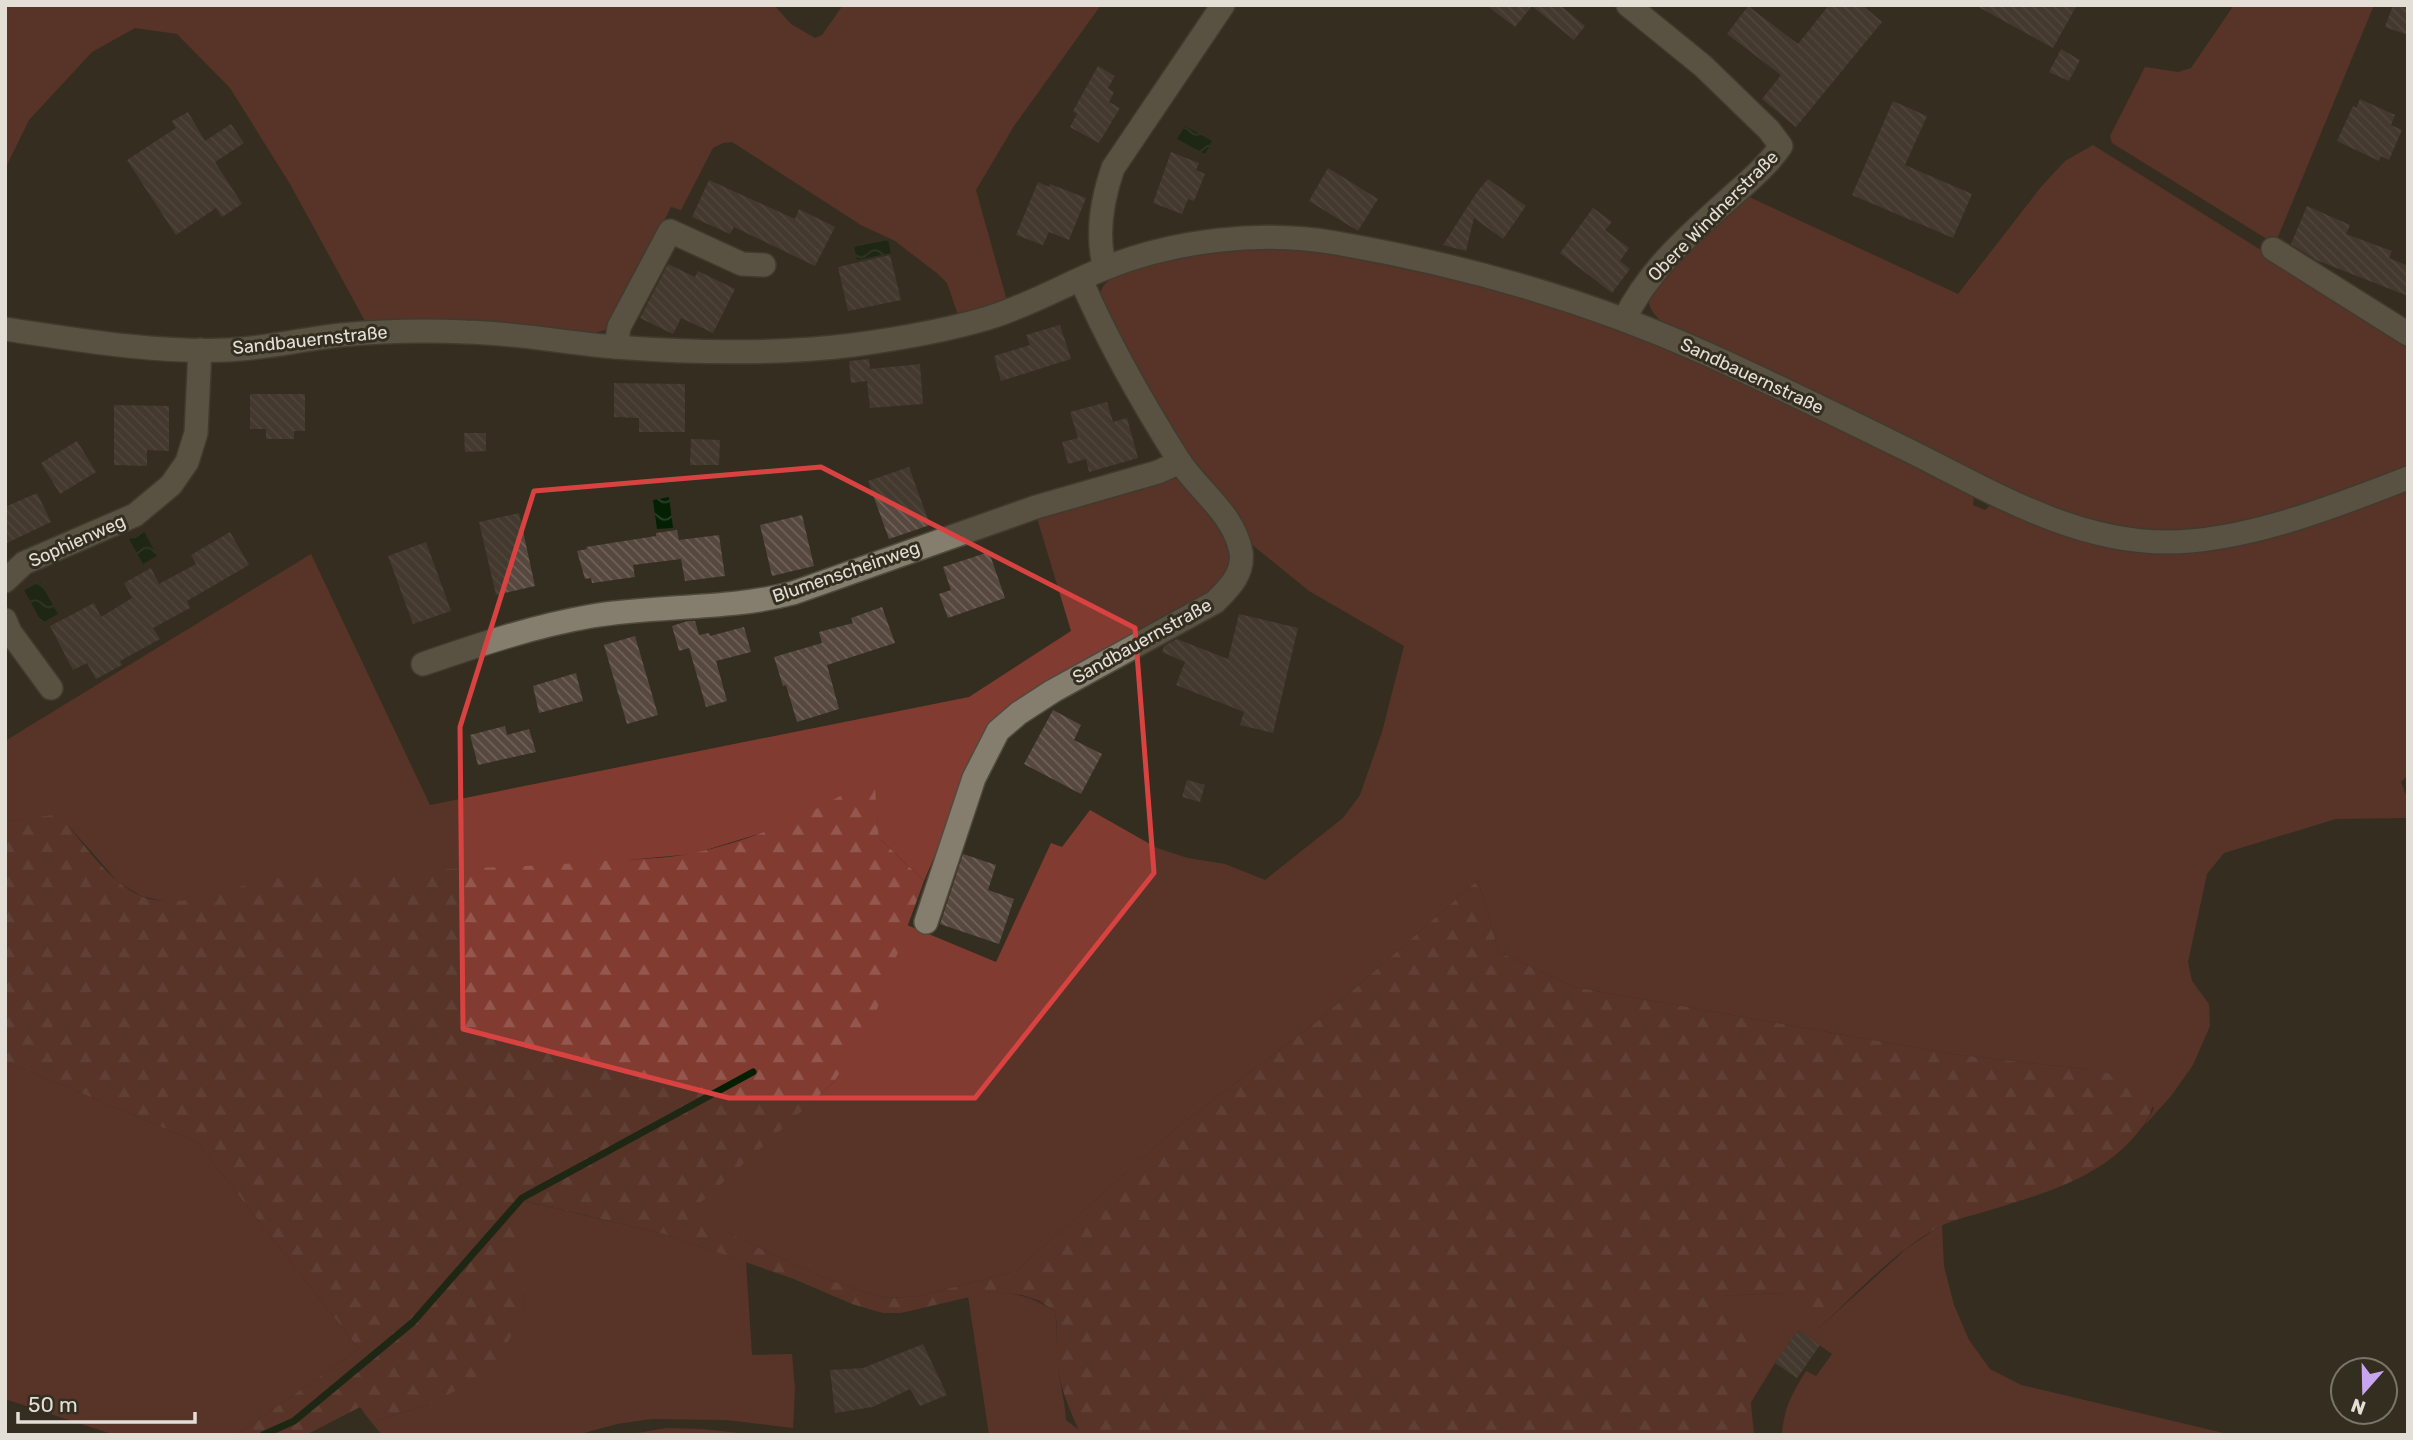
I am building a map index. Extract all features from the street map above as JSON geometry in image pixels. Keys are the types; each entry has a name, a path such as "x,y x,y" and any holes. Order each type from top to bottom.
{"street":[{"path":"1105,268 1099,239 1113,168 1223,5"},
{"name":"Obere Windnerstraße","path":"1624,320 1653,272 1693,230 1770,162 1781,146 1769,130 1703,66 1628,5"},
{"path":"616,347 619,327 670,231 741,264 764,265"},
{"name":"Sandbauernstraße","path":"5,329 121,344 200,350 235,349 340,335 402,331 473,332 616,347 777,351 853,345 987,318 1043,298 1105,268 1149,254 1200,243 1267,237 1328,241 1419,259 1523,287 1624,320 1702,351 1813,403 2052,521 2112,537 2169,542 2219,537 2286,522 2408,478"},
{"path":"2273,249 2408,334"},
{"name":"Sandbauernstraße","path":"926,922 974,778 998,731 1019,713 1053,691 1215,602 1240,572 1241,554 1236,534 1221,509 1180,462 1097,318 1081,280"},
{"name":"Sophienweg","path":"5,581 24,563 135,515 172,485 187,462 196,433 200,350"},
{"name":"Blumenscheinweg","path":"423,664 495,639 591,617 770,599 793,593 1035,507 1158,472 1180,462"},
{"path":"5,620 9,632 51,688"}],"highlighted area":[{"path":"821,467 1135,628 1154,873 975,1098 729,1098 463,1029 460,727 534,491"}],"green space":[{"path":"5,5 774,5 791,24 815,38 822,35 843,5 1101,5 1014,126 976,190 1007,301 958,315 947,283 895,241 861,225 732,142 713,148 681,210 671,207 609,329 589,334 441,322 365,321 290,184 230,88 177,34 135,28 92,52 29,120 5,169"},
{"path":"2234,5 2374,5 2275,244 2112,143 2110,136 2145,67 2178,72 2191,68"},
{"path":"2093,145 2408,342 2408,467 2301,506 2228,526 2154,533 2108,529 2049,509 1665,324 1655,315 1650,305 1649,294 1653,281 1747,196 1958,294 2041,187 2065,161"},
{"path":"1236,248 1292,250 1374,261 1483,287 1593,320 1683,354 1782,401 1974,496 1973,505 1985,510 1990,505 2057,531 2126,550 2408,488 2408,775 2401,782 2408,800 2408,818 2336,819 2224,853 2207,874 2188,962 2192,981 2209,1004 2210,1026 2193,1065 2171,1096 2145,1125 2154,1108 2091,1070 1952,1054 1574,987 1499,952 1478,880 1319,1020 1175,1129 1016,1271 920,1296 889,1298 866,1293 822,1277 689,1212 834,1082 897,952 907,925 996,962 1051,843 1062,847 1090,810 1157,848 1188,858 1225,864 1265,880 1343,818 1360,795 1382,732 1404,646 1309,591 1245,539 1184,455 1135,375 1100,295 1104,285 1129,270 1166,260"},
{"path":"1176,477 1183,480 1227,535 1234,563 1219,590 1026,699 960,796 924,881 879,838 873,777 788,825 693,854 167,902 141,896 118,882 59,815 5,822 5,741 311,554 430,805 969,697 1071,631 1037,518 1164,483 1166,479"},
{"path":"874,776 879,838 924,881 876,1012 834,1082 690,1212 822,1277 866,1293 889,1298 920,1296 1016,1271 1175,1129 1319,1020 1478,880 1499,952 1574,987 1952,1054 2091,1070 2139,1079 2153,1091 2151,1111 2143,1127 2118,1153 2084,1175 2046,1192 1952,1221 1924,1236 1876,1274 1817,1330 1782,1293 1722,1296 1753,1353 1750,1394 1754,1435 1081,1435 1059,1376 1055,1312 1040,1301 1022,1295 991,1292 901,1313 883,1313 664,1234 521,1200 524,1316 488,1374 428,1405 371,1422 360,1407 306,1435 236,1435 359,1349 197,1142 5,1061 5,822 59,814 96,860 129,890 158,900 176,901 286,877 565,864 683,855 765,832 831,801"},
{"path":"5,1061 197,1142 359,1349 236,1435 115,1435 5,1399"},
{"path":"520,1200 664,1234 746,1262 752,1355 792,1354 795,1389 793,1428 726,1420 652,1419 617,1424 577,1435 382,1435 371,1422 428,1405 524,1316"},
{"path":"1942,1225 1944,1266 1954,1305 1969,1340 1990,1369 2021,1385 2232,1435 1782,1435 1790,1401 1806,1371 1816,1376 1832,1354 1798,1330 1750,1404 1750,1394 1721,1296 1782,1293 1818,1329 1906,1249"},
{"path":"991,1292 1024,1297 1055,1312 1066,1420 1079,1430 1081,1435 989,1435 968,1296"},
{"path":"667,1428 702,1429 757,1435 631,1434"}],"water":[{"path":"1185,126 1212,141 1205,154 1177,139"},
{"path":"888,240 891,253 857,260 854,247"},
{"path":"669,497 673,528 657,529 653,500"},
{"path":"144,531 157,556 143,564 129,539"},
{"path":"40,582 58,614 42,623 24,590"}],"building":[{"path":"1486,5 1560,5 1585,26 1574,40 1532,6 1515,27"},
{"path":"1829,5 1862,5 1882,22 1796,127 1762,99 1781,75 1727,34 1748,6 1798,44"},
{"path":"1975,5 2077,5 2053,48"},
{"path":"2393,5 2408,5 2408,35 2385,27"},
{"path":"2061,49 2080,60 2069,81 2049,72"},
{"path":"1098,66 1115,76 1108,88 1114,92 1109,102 1120,108 1099,143 1070,127 1077,114 1073,111"},
{"path":"2360,99 2395,115 2391,125 2402,130 2389,160 2381,156 2379,161 2337,141 2353,106 2356,108"},
{"path":"1893,101 1927,116 1905,165 1972,194 1953,238 1852,195"},
{"path":"188,112 205,141 231,124 244,143 215,162 242,204 222,217 216,208 176,235 127,160 176,128 172,121"},
{"path":"1171,152 1199,163 1196,170 1205,174 1194,201 1188,199 1182,214 1153,203"},
{"path":"1328,168 1378,199 1358,231 1309,201"},
{"path":"1488,179 1526,206 1503,239 1474,218 1466,251 1443,245 1477,192"},
{"path":"709,180 795,219 799,209 835,227 815,266 734,227 730,234 692,217"},
{"path":"1038,182 1086,198 1069,240 1049,232 1043,245 1016,235"},
{"path":"2307,206 2350,225 2346,234 2392,251 2389,258 2408,266 2408,296 2316,260 2291,244"},
{"path":"1593,208 1612,222 1605,230 1629,248 1620,261 1630,269 1612,293 1560,253"},
{"path":"890,255 901,300 848,311 838,267"},
{"path":"668,264 695,277 698,271 735,289 713,333 681,318 673,334 640,318"},
{"path":"1060,325 1071,359 1001,381 994,356 1030,345 1026,335"},
{"path":"869,359 870,369 920,364 923,404 870,408 867,381 851,383 849,361"},
{"path":"614,383 685,384 685,432 639,432 639,418 614,417"},
{"path":"250,394 305,394 305,431 294,431 294,439 266,439 266,429 250,429"},
{"path":"1107,402 1113,422 1127,418 1138,458 1089,472 1086,459 1068,464 1062,442 1078,438 1070,412"},
{"path":"114,405 169,406 169,451 147,450 147,466 114,465"},
{"path":"464,433 486,433 486,451 465,452"},
{"path":"691,439 720,440 719,465 690,465"},
{"path":"77,441 96,472 60,494 41,463"},
{"path":"909,467 930,525 889,539 868,481"},
{"path":"37,493 51,522 5,544 5,507"},
{"path":"519,513 535,586 496,595 479,522"},
{"path":"802,515 814,566 772,576 760,525"},
{"path":"677,530 679,540 719,535 725,576 685,581 681,559 633,565 635,577 592,583 591,578 585,579 577,551"},
{"path":"230,532 249,565 187,601 190,608 153,628 160,639 120,661 122,665 96,679 87,663 73,670 50,626 94,603 101,617 132,598 124,583 151,568 159,584 196,564 191,555"},
{"path":"426,542 451,611 413,624 388,556"},
{"path":"989,552 1005,598 948,618 939,594 951,590 943,567"},
{"path":"882,607 895,643 827,665 839,709 797,722 774,657 822,643 819,632 853,623 851,618"},
{"path":"1239,614 1298,628 1273,733 1240,725 1244,712 1176,685 1185,662 1162,652 1164,646 1177,639 1228,659"},
{"path":"695,621 699,635 709,633 710,636 744,627 751,652 716,661 727,701 706,707 689,648 679,651 672,626"},
{"path":"635,636 658,715 627,724 604,645"},
{"path":"576,673 583,701 539,713 533,686"},
{"path":"1053,710 1081,725 1074,740 1102,754 1081,794 1024,764"},
{"path":"505,726 507,735 529,729 536,752 478,765 470,735"},
{"path":"1187,780 1205,785 1200,802 1182,797"},
{"path":"963,854 996,865 988,890 1014,899 999,944 940,924"},
{"path":"1798,1330 1820,1345 1797,1378 1775,1363"},
{"path":"923,1344 947,1395 920,1406 910,1389 873,1407 835,1413 830,1370 863,1368"}],"waterway":[{"path":"263,1435 294,1421 413,1322 522,1198 753,1072"}]}
